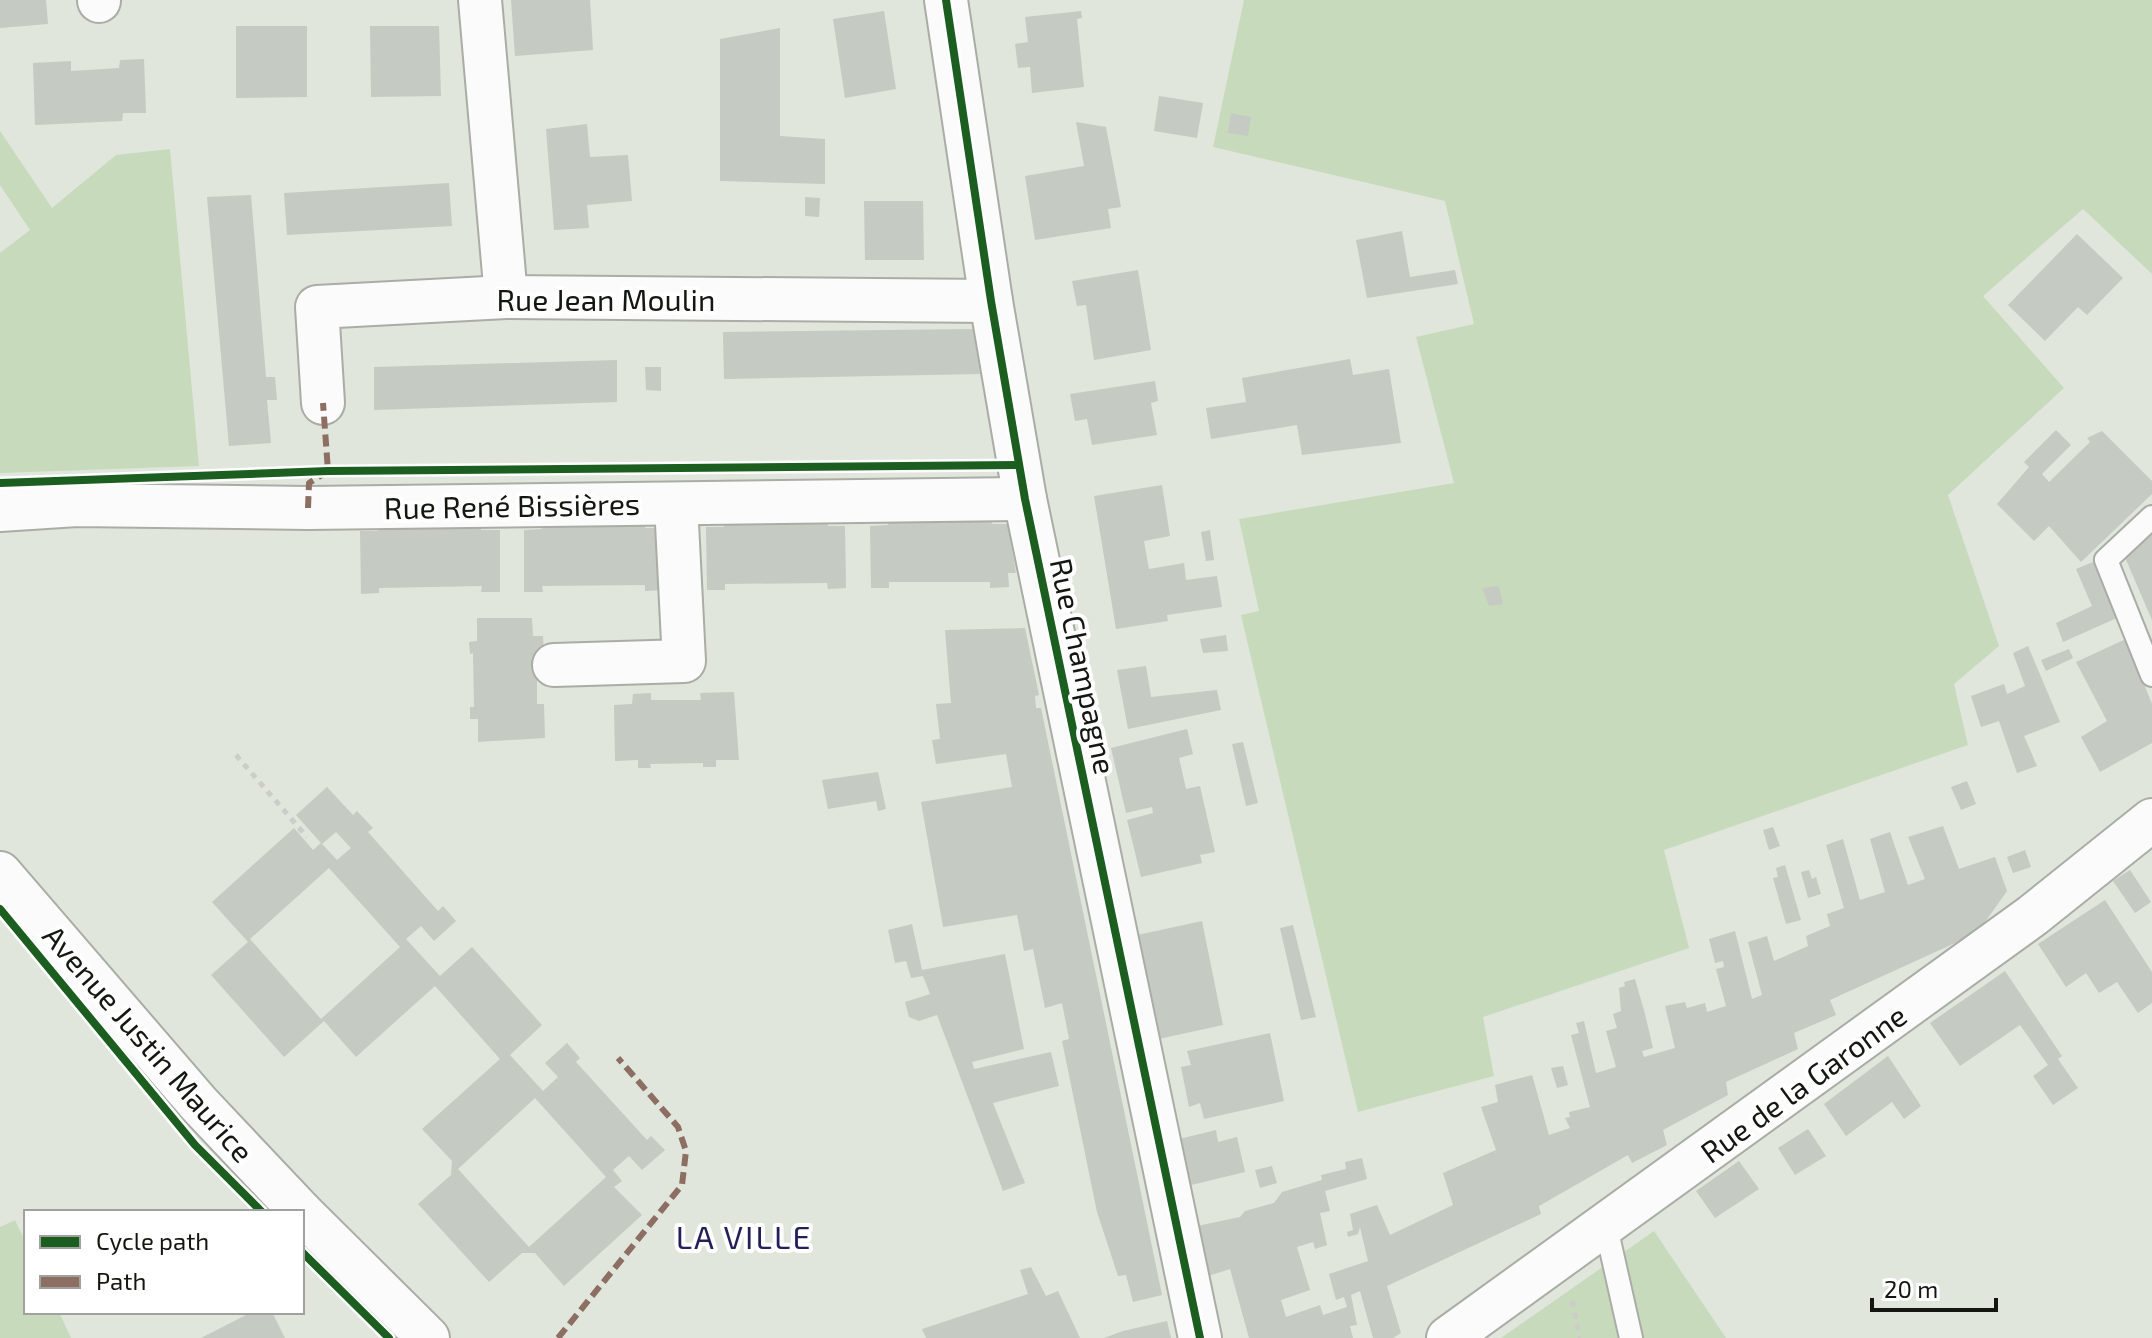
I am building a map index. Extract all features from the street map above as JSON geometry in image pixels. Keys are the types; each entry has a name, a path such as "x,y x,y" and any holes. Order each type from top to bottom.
{"street":[{"path":"480,0 506,297"},
{"name":"Rue Champagne","path":"946,0 991,301 1025,499 1200,1338"},
{"name":"Rue Jean Moulin","path":"323,403 317,307 506,297 991,301"},
{"name":"Rue René Bissières","path":"0,510 77,505 324,508 1025,499"},
{"path":"554,665 684,661 676,504"},
{"name":"Rue de la Garonne","path":"1448,1338 1606,1227 2032,916 2152,820"},
{"name":"Avenue Justin Maurice","path":"0,873 199,1104 300,1210"},
{"name":"Avenue Justin Maurice","path":"304,1214 428,1338"}],"lane":[{"path":"2152,517 2106,560 2152,675"},
{"path":"1606,1227 1631,1338"}],"path":[{"path":"236,755 307,837"}],"green space":[{"path":"1244,0 2152,0 2152,274 2083,209 1983,296 2064,388 1948,495 1999,646 1954,684 1968,745 1664,850 1689,948 1483,1017 1494,1076 1358,1112 1241,615 1259,611 1239,519 1454,483 1416,337 1474,324 1445,201 1213,147"},
{"path":"0,131 52,208 116,155 170,149 199,466 0,473 0,253 30,230 0,185"},
{"path":"15,1220 24,1239 24,1314 60,1314 71,1338 0,1338 0,1227"},
{"path":"1654,1231 1726,1338 1501,1338"}],"building":[{"path":"0,0 46,0 48,24 0,28"},
{"path":"511,0 590,0 593,50 515,56"},
{"path":"884,11 896,89 845,98 833,19"},
{"path":"1081,11 1082,18 1077,19 1084,87 1032,93 1030,67 1018,68 1015,44 1028,42 1025,17"},
{"path":"236,26 307,26 307,97 236,98"},
{"path":"370,26 439,26 441,96 371,97"},
{"path":"780,28 780,136 825,139 825,184 720,181 720,39"},
{"path":"144,59 146,113 123,113 122,121 35,125 33,63 71,61 71,71 119,68 120,60"},
{"path":"1159,96 1203,103 1197,138 1154,131"},
{"path":"1231,113 1251,117 1248,136 1228,133"},
{"path":"1076,122 1106,127 1121,207 1108,209 1111,228 1035,240 1025,176 1084,166"},
{"path":"587,124 590,157 628,155 632,201 587,205 589,228 554,230 546,129"},
{"path":"449,183 452,226 287,235 284,193"},
{"path":"251,195 266,377 275,377 277,400 267,400 271,443 229,446 207,197"},
{"path":"805,197 820,198 819,217 805,216"},
{"path":"864,201 923,201 924,260 865,260"},
{"path":"1402,231 1410,277 1455,270 1458,284 1367,298 1356,240"},
{"path":"2077,234 2123,278 2087,315 2078,307 2045,341 2008,305"},
{"path":"1138,270 1151,350 1094,360 1086,305 1077,306 1072,281"},
{"path":"973,329 980,374 724,379 723,332"},
{"path":"1350,359 1353,375 1389,369 1401,443 1302,455 1297,425 1211,439 1206,408 1246,402 1242,378"},
{"path":"617,360 617,402 374,410 374,367"},
{"path":"645,367 661,367 661,391 646,390"},
{"path":"1155,381 1158,401 1151,403 1157,435 1092,445 1087,419 1075,421 1070,394"},
{"path":"2056,430 2071,445 2042,474 2049,482 2090,442 2087,438 2102,431 2152,481 2152,494 2081,562 2049,526 2034,541 1997,504 2029,467 2024,462"},
{"path":"1162,485 1170,536 1144,541 1149,569 1184,563 1186,580 1217,576 1222,607 1167,615 1168,621 1116,629 1094,496"},
{"path":"992,518 992,524 1008,524 1016,573 1008,573 1009,587 990,588 990,582 889,582 889,588 871,588 870,526 888,525 889,519 932,519 933,523 948,523 948,519"},
{"path":"769,520 769,524 784,524 783,520 827,520 828,526 845,526 846,588 828,589 827,583 725,584 725,590 707,590 706,527 724,527 724,521"},
{"path":"587,522 586,527 600,526 600,522 645,522 645,528 663,528 663,590 645,591 645,585 542,586 543,592 524,592 524,530 542,529 541,523"},
{"path":"481,523 481,530 500,530 500,592 481,592 482,586 379,588 379,593 361,594 360,531 378,531 378,525 423,524 423,528 436,528 436,524"},
{"path":"1210,530 1214,560 1206,561 1201,532"},
{"path":"2152,530 2152,620 2124,555"},
{"path":"2093,562 2117,618 2063,642 2056,623 2092,606 2076,569"},
{"path":"1499,586 1503,604 1489,606 1482,588"},
{"path":"477,618 532,618 533,636 543,636 544,654 537,654 537,704 544,704 545,738 478,742 478,719 470,719 470,707 474,707 473,653 470,654 469,642 477,641"},
{"path":"1025,628 1039,695 1035,696 1036,708 1041,708 1162,1295 1133,1302 1126,1275 1118,1276 1097,1212 1062,1041 1069,1039 1062,1003 1045,1008 1033,949 1024,951 1017,915 943,927 921,802 1012,787 1006,754 936,764 932,740 940,739 936,704 951,703 945,630"},
{"path":"1226,635 1228,651 1203,653 1200,639"},
{"path":"2126,639 2152,704 2152,743 2100,772 2081,737 2107,721 2076,662"},
{"path":"2028,646 2060,722 2024,736 2037,766 2017,773 1999,721 1981,727 1971,696 2004,684 2007,694 2025,686 2013,653"},
{"path":"2069,649 2073,658 2046,671 2041,660"},
{"path":"1146,666 1151,697 1217,690 1221,710 1128,729 1117,670"},
{"path":"734,692 739,760 716,760 716,767 703,767 703,763 650,764 651,768 638,768 638,760 615,761 614,705 632,704 633,694 651,693 651,700 701,700 700,693"},
{"path":"1187,729 1193,754 1179,758 1186,789 1200,786 1215,852 1200,855 1202,863 1141,877 1127,820 1153,813 1152,807 1126,813 1111,748"},
{"path":"1243,742 1258,803 1246,806 1232,744"},
{"path":"878,772 886,809 878,811 876,801 828,809 822,780"},
{"path":"1967,781 1976,804 1961,810 1951,787"},
{"path":"327,787 353,815 357,811 373,828 368,832 438,911 443,906 456,921 434,941 421,926 406,939 440,976 472,947 542,1025 510,1055 543,1091 558,1077 545,1063 567,1043 580,1058 576,1062 647,1140 651,1136 665,1150 642,1170 629,1156 613,1170 622,1181 614,1187 642,1215 564,1286 535,1253 522,1253 489,1282 418,1204 451,1175 452,1161 422,1129 500,1059 435,986 356,1057 324,1021 284,1057 211,975 248,942 212,902 294,828 313,850 321,843 296,815","holes":["336,832 351,848 337,860 322,844","329,868 400,947 321,1019 250,939","535,1098 606,1177 529,1247 458,1169"]},
{"path":"1943,826 1959,869 1995,857 2007,891 1985,922 1964,939 1830,1000 1836,1015 1794,1033 1798,1049 1726,1082 1728,1095 1663,1130 1667,1145 1632,1163 1628,1155 1539,1206 1541,1214 1387,1286 1401,1333 1393,1338 1373,1338 1360,1291 1351,1295 1357,1325 1350,1326 1353,1338 1249,1338 1230,1269 1208,1276 1197,1226 1240,1217 1245,1211 1274,1203 1282,1192 1322,1180 1321,1175 1346,1169 1345,1162 1362,1158 1367,1179 1325,1191 1330,1211 1320,1213 1327,1245 1315,1249 1313,1242 1297,1247 1310,1290 1281,1300 1286,1317 1320,1305 1323,1315 1347,1307 1344,1297 1336,1300 1329,1274 1368,1261 1360,1227 1358,1234 1348,1237 1347,1232 1353,1230 1350,1214 1377,1205 1390,1235 1453,1205 1443,1173 1496,1150 1481,1107 1498,1102 1495,1085 1532,1075 1549,1135 1570,1128 1565,1118 1570,1117 1569,1112 1590,1107 1571,1035 1579,1033 1576,1023 1584,1021 1596,1073 1616,1067 1606,1031 1617,1028 1613,1014 1621,1011 1619,988 1625,986 1624,982 1635,979 1645,1014 1653,1048 1642,1051 1644,1057 1675,1048 1665,1006 1685,1002 1687,1008 1705,1003 1707,1012 1726,1006 1716,969 1724,967 1723,961 1715,963 1709,939 1735,931 1752,999 1762,995 1748,942 1767,936 1774,961 1808,946 1806,936 1830,926 1827,914 1844,908 1826,845 1843,839 1860,900 1885,892 1870,839 1890,832 1908,885 1925,879 1908,837"},
{"path":"1773,827 1780,846 1769,850 1763,830"},
{"path":"2025,850 2031,867 2013,873 2007,857"},
{"path":"1785,865 1801,920 1786,924 1773,878 1778,877 1776,868"},
{"path":"1809,870 1812,879 1816,877 1821,894 1808,898 1801,872"},
{"path":"2130,870 2151,902 2135,913 2113,881"},
{"path":"2105,900 2152,972 2152,1003 2138,1013 2117,982 2099,993 2086,973 2066,987 2038,944"},
{"path":"1202,921 1223,1025 1154,1040 1133,936"},
{"path":"912,924 922,970 1005,954 1024,1049 972,1062 974,1069 1051,1052 1059,1086 993,1103 1025,1183 1003,1191 937,1015 919,1021 909,1017 905,1002 930,994 923,976 911,978 906,961 895,963 888,930"},
{"path":"1293,925 1316,1017 1301,1020 1280,928"},
{"path":"2005,971 2062,1056 2058,1059 2078,1088 2053,1105 2033,1076 2048,1065 2020,1025 1960,1066 1930,1023"},
{"path":"1270,1033 1284,1101 1204,1119 1200,1103 1189,1107 1181,1067 1191,1065 1187,1051"},
{"path":"1888,1056 1921,1106 1904,1119 1892,1102 1846,1136 1824,1104"},
{"path":"1563,1066 1568,1085 1557,1088 1551,1068"},
{"path":"1808,1129 1826,1156 1795,1175 1778,1148"},
{"path":"1216,1130 1218,1142 1237,1137 1245,1172 1187,1186 1175,1140"},
{"path":"1739,1161 1759,1189 1715,1218 1696,1191"},
{"path":"1272,1166 1277,1183 1260,1188 1255,1170"},
{"path":"1031,1267 1046,1296 1058,1291 1080,1338 926,1338 922,1329 1028,1294 1020,1270"},
{"path":"248,1314 273,1314 285,1338 201,1338"},
{"path":"1167,1321 1171,1338 1104,1338 1123,1331"}],"marked path":[{"path":"308,508 309,483 328,471 323,403"},
{"path":"558,1338 682,1185 686,1151 678,1127 618,1058"}],"cycle path":[{"path":"946,0 991,301 1025,499 1200,1338"},
{"path":"0,483 328,471 1019,465"},
{"path":"0,909 195,1145 260,1210"},
{"path":"304,1254 389,1338"}],"district":[{"name":"LA VILLE","path":"744,1236"}]}
